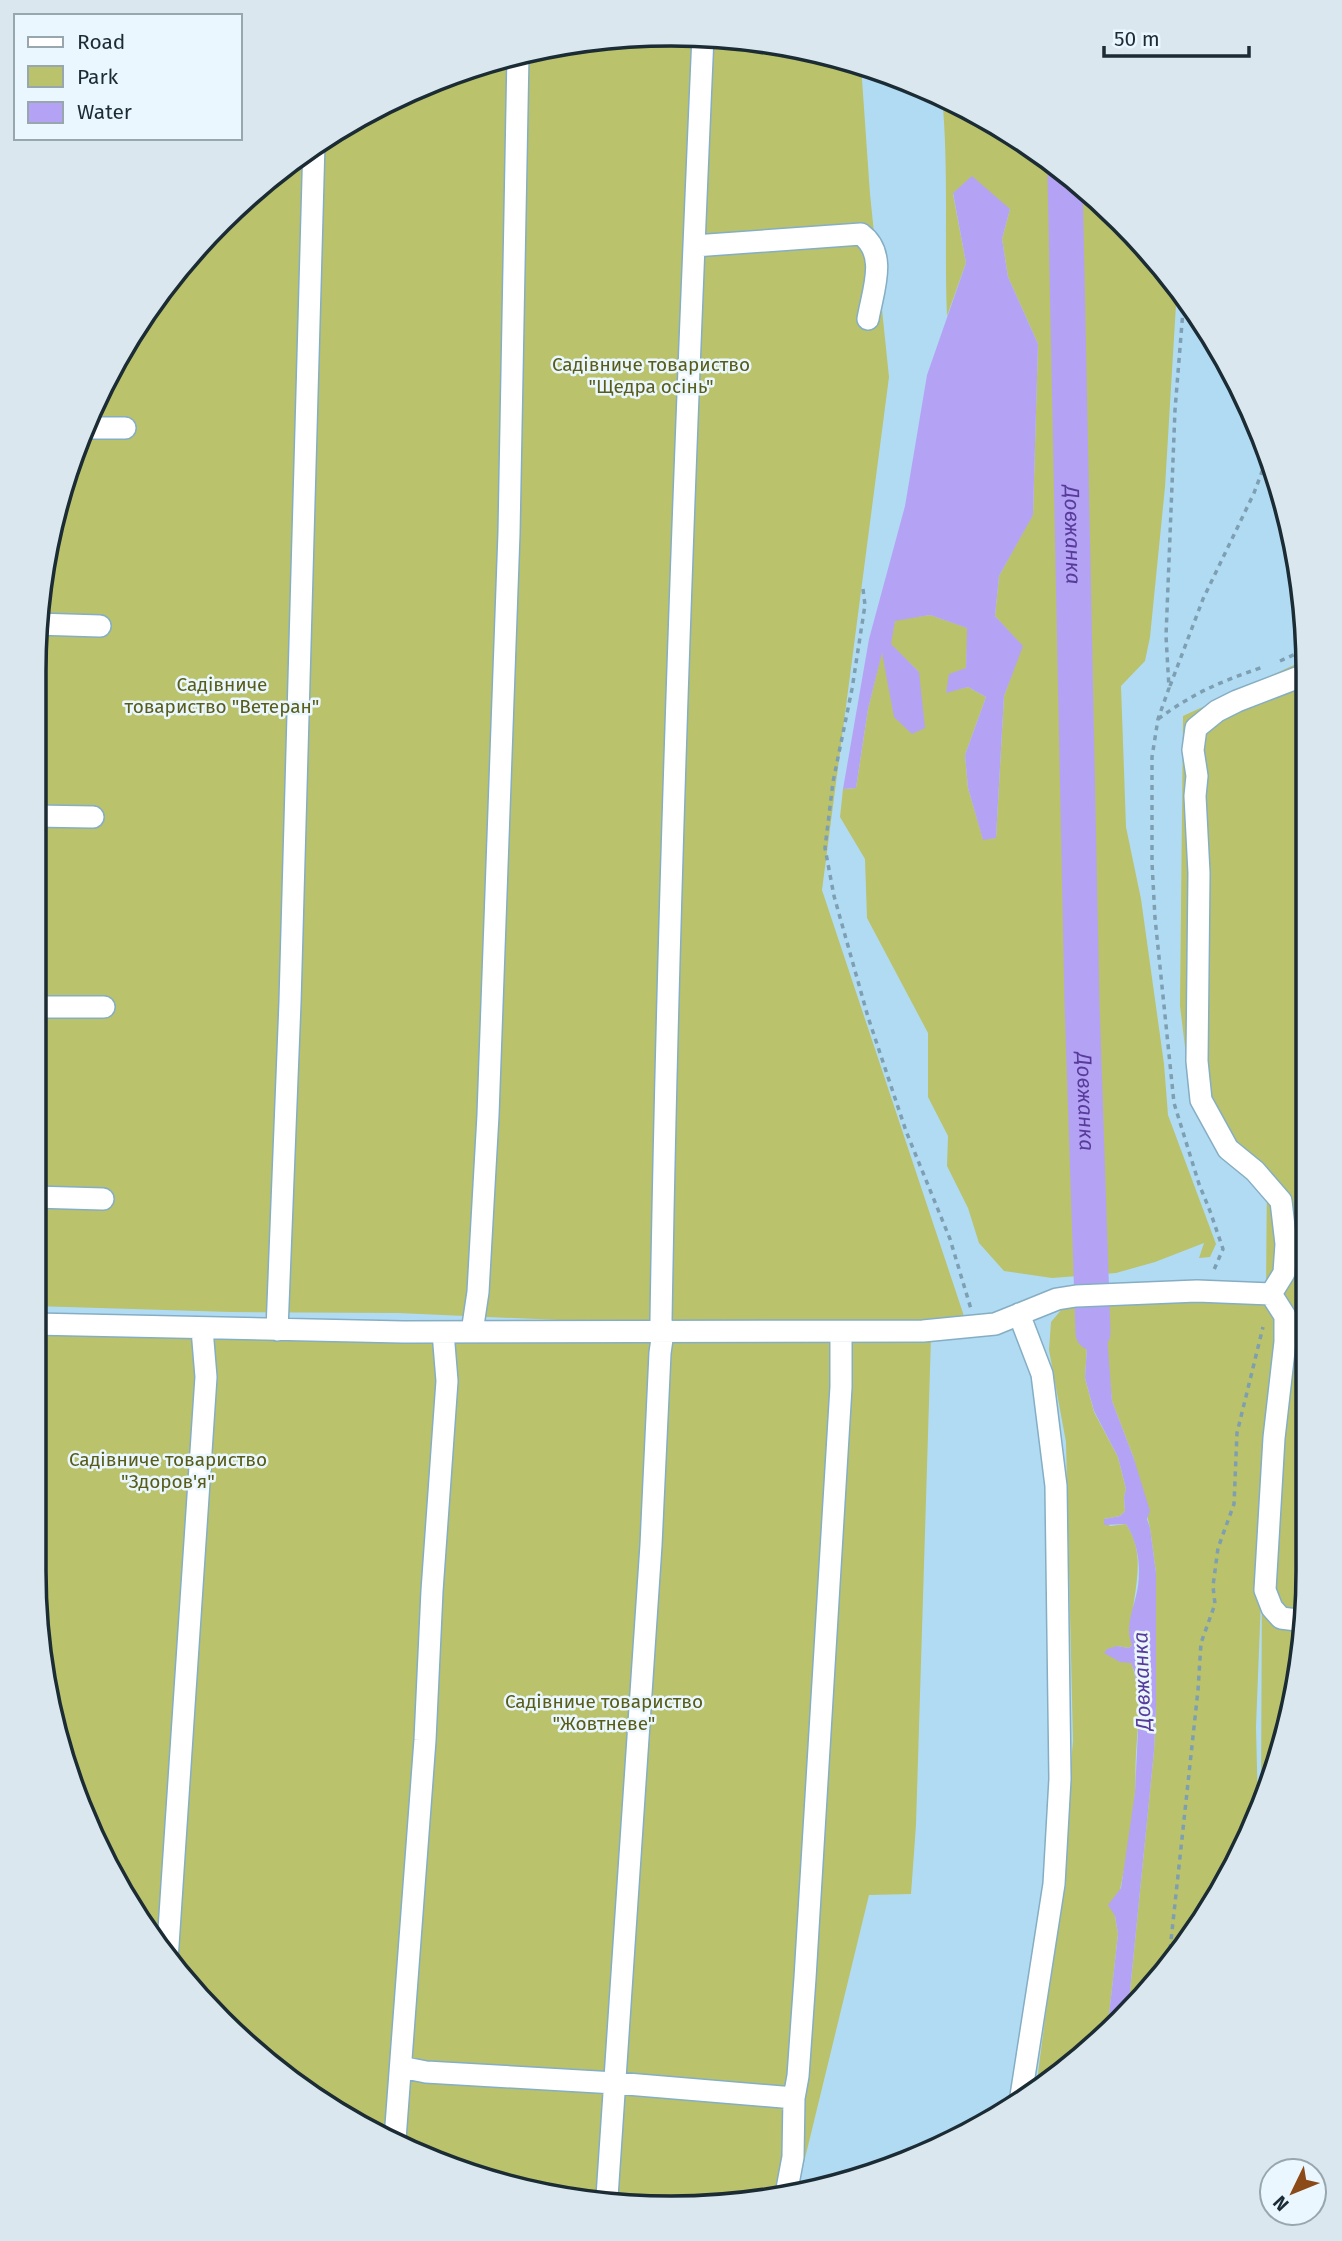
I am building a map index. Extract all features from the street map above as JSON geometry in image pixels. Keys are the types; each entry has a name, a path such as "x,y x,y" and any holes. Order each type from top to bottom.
{"street":[{"path":"607,2192 663,1332 664,1104 703,47"},
{"path":"472,1332 478,1292 488,1115 509,533 518,65"},
{"path":"277,1330 290,1002 314,158"},
{"path":"694,246 861,234 873,242 878,262 868,319"},
{"path":"95,428 125,428"},
{"path":"48,624 100,626"},
{"path":"1271,1294 1284,1273 1286,1244 1281,1201 1255,1171 1228,1149 1201,1100 1197,1061 1197,776 1193,750 1196,728 1217,711 1296,679"},
{"path":"46,816 93,817"},
{"path":"46,1007 104,1007"},
{"path":"46,1197 103,1199"},
{"path":"46,1324 443,1332 923,1331 995,1324 1057,1299 1076,1296 1197,1291 1271,1294"},
{"path":"1271,1294 1285,1316 1285,1342 1274,1438 1265,1590 1272,1608 1281,1618 1294,1620"},
{"path":"1019,1314 1042,1374 1056,1486 1060,1766 1054,1884 1022,2088"},
{"path":"168,1942 206,1377 202,1329"},
{"path":"396,2132 424,1754 447,1381 443,1332"},
{"path":"788,2184 793,2158 794,2098 800,2054 827,1631 841,1387 841,1333"},
{"path":"401,2067 426,2072 615,2083 794,2098"}],"path":[{"path":"1169,688 1166,636 1175,410 1183,312"},
{"path":"1197,1291 1216,1268 1223,1250 1174,1103 1155,918 1152,757 1158,719 1203,599 1263,469"},
{"path":"863,589 865,605 852,689 833,782 825,848 834,895 868,1017 906,1131 954,1250 969,1295 974,1326"},
{"path":"1170,1946 1201,1643 1215,1604 1213,1586 1218,1548 1234,1504 1237,1433 1271,1294"}],"green space":[{"name":"Садівниче товариство \"Щедра осінь\"","path":"630,47 712,47 753,51 833,67 862,76 870,194 889,377 822,890 966,1322 879,1334 398,1313 231,1312 46,1306 47,630 51,589 67,509 93,432 110,394 151,323 175,290 229,229 290,175 323,151 358,129 432,93 509,67 589,51"},
{"path":"943,108 984,129 1052,175 1113,229 1176,303 1165,487 1150,637 1145,661 1121,686 1126,827 1141,899 1164,1064 1168,1115 1216,1244 1210,1257 1199,1258 1204,1243 1155,1262 1116,1273 1052,1278 1004,1271 979,1243 968,1208 947,1166 948,1136 928,1097 928,1033 867,918 865,859 840,817 843,789 856,788 868,709 882,651 919,672 890,644 895,620 930,615 968,628 966,668 946,692 968,687 986,697 965,755 968,788 983,839 996,838 1004,696 1022,646 995,616 999,576 1033,514 1038,344 1008,277 1002,239 1010,209 953,194 966,263 947,316"},
{"path":"1296,664 1295,1611 1284,1692 1261,1776 1262,1573 1256,1727 1257,1786 1232,1847 1213,1883 1167,1951 1130,1994 1154,1751 1156,1573 1150,1528 1134,1459 1112,1401 1108,1363 1097,1308 1103,1295 1266,1294 1267,1175 1191,1096 1180,1006 1183,716"},
{"path":"1077,1306 1090,1309 1085,1314 1085,1378 1094,1412 1118,1457 1126,1489 1125,1511 1120,1516 1104,1519 1110,1526 1126,1524 1137,1553 1132,1645 1129,1648 1117,1646 1120,1662 1131,1662 1137,1685 1138,1708 1134,1807 1115,1916 1118,1934 1109,2016 1038,2076 1054,1949 1073,1741 1066,1442 1049,1350 1051,1322 1062,1309"},
{"name":"Садівниче товариство \"Жовтневе\"","path":"46,1327 931,1337 916,1825 911,1894 869,1895 799,2182 753,2190 671,2196 589,2190 549,2183 509,2174 432,2148 358,2112 323,2090 290,2066 229,2012 175,1951 129,1883 93,1809 79,1771 58,1692 47,1611"}],"water":[{"path":"972,176 1010,209 1002,239 1008,277 1038,344 1033,515 999,576 995,616 1023,646 1004,696 996,838 983,840 968,788 965,755 986,697 968,687 946,693 949,674 966,668 967,628 930,615 895,621 891,644 919,672 925,728 912,734 894,717 882,653 868,709 856,788 843,789 869,639 905,506 927,375 966,263 953,193"},
{"path":"1085,1308 1097,1308 1106,1322 1112,1401 1150,1511 1147,1519 1156,1573 1154,1751 1130,1994 1109,2016 1118,1934 1115,1916 1108,1905 1121,1888 1135,1792 1139,1710 1135,1673 1131,1663 1120,1662 1104,1653 1117,1646 1129,1648 1132,1645 1129,1627 1138,1587 1139,1568 1134,1540 1126,1524 1104,1525 1104,1519 1120,1516 1125,1511 1126,1489 1118,1457 1094,1411 1085,1378"}],"waterway":[{"name":"Довжанка","path":"1065,186 1082,1003 1093,1333"}],"park label":[{"name":"Садівниче товариство \"Ветеран\"","path":"222,695"},
{"name":"Садівниче товариство \"Здоров'я\"","path":"168,1470"}]}
